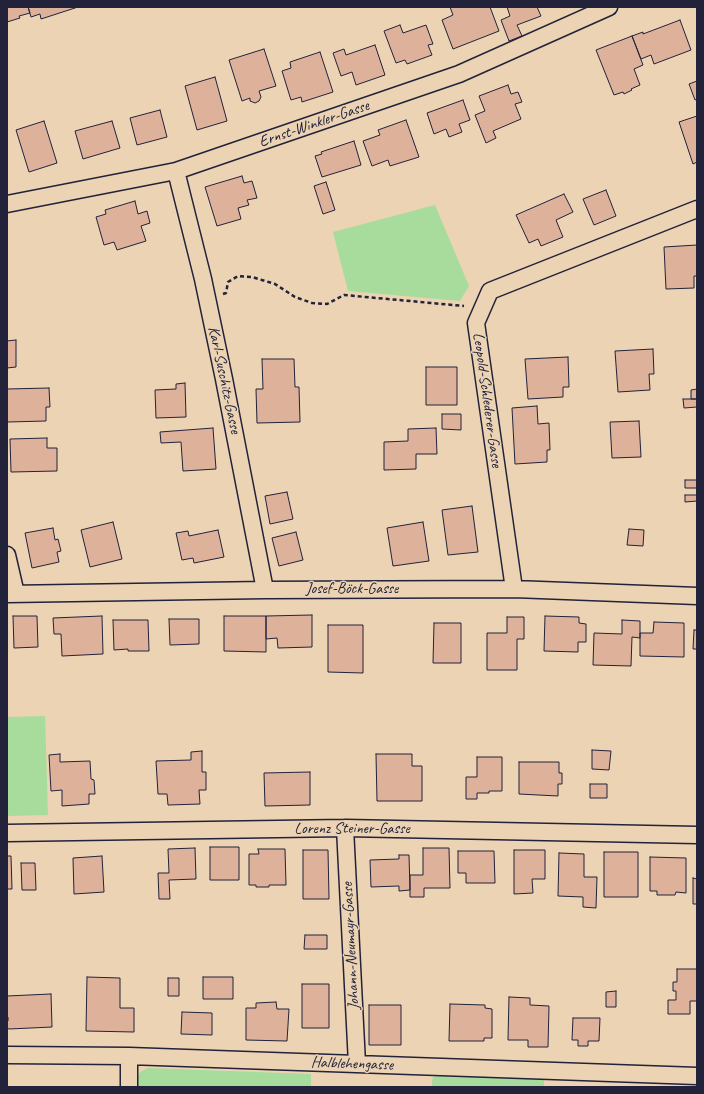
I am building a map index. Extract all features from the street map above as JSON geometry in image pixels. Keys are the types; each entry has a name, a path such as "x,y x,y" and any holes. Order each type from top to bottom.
{"street":[{"name":"Ernst-Winkler-Gasse","path":"7,204 176,171 459,74 609,7"},
{"name":"Karl-Suschitz-Gasse","path":"176,171 208,303 266,590"},
{"name":"Leopold-Schlederer-Gasse","path":"514,588 476,323 490,291 697,209"},
{"path":"7,555 12,594"},
{"name":"Josef-Böck-Gasse","path":"12,594 514,588 697,596"},
{"name":"Lorenz Steiner-Gasse","path":"7,833 345,828 697,835"},
{"name":"Johann-Neumayr-Gasse","path":"345,828 357,1064"},
{"name":"Halblehengasse","path":"7,1055 129,1056 697,1076"},
{"path":"129,1056 130,1087"}],"path":[{"path":"208,303 226,293 228,282 238,276 252,277 275,284 295,297 312,303 327,304 344,295 483,308"}],"green space":[{"path":"435,205 469,286 460,301 348,291 333,232"},
{"path":"45,716 48,815 7,816 7,717"},
{"path":"148,1068 311,1074 311,1087 136,1087 136,1082 140,1072"},
{"path":"438,1075 544,1077 544,1087 432,1087 433,1077"}],"building":[{"path":"7,7 28,7 30,13 19,16 20,18 7,22"},
{"path":"28,7 78,7 41,19 40,14 31,17"},
{"path":"450,7 490,7 499,31 453,49 442,20 453,15"},
{"path":"507,7 537,7 541,16 517,25 522,36 509,41 501,20 510,16"},
{"path":"680,20 691,50 654,64 651,55 641,59 632,36 643,32 643,34"},
{"path":"400,25 403,33 426,25 433,44 428,45 432,55 407,64 405,60 396,63 384,31"},
{"path":"632,36 643,65 634,69 640,85 624,94 623,92 614,95 596,50"},
{"path":"375,45 385,75 356,85 352,72 341,76 333,53 344,49 346,55"},
{"path":"264,49 276,86 259,91 261,97 259,101 255,103 250,101 250,98 242,101 229,60"},
{"path":"320,52 333,92 302,102 301,97 291,100 282,71 291,68 290,62"},
{"path":"215,77 227,121 197,130 185,86"},
{"path":"697,81 697,99 695,100 689,84"},
{"path":"508,85 511,94 518,92 522,102 515,104 521,119 493,131 496,138 486,143 475,115 485,111 479,96"},
{"path":"463,100 470,120 459,124 462,132 449,137 446,129 434,134 427,113"},
{"path":"160,110 167,137 137,145 130,118"},
{"path":"697,116 697,162 693,164 679,122"},
{"path":"406,120 419,157 390,166 388,160 372,166 363,141 380,135 378,130"},
{"path":"44,121 57,163 29,172 16,130"},
{"path":"112,121 120,148 83,159 75,131"},
{"path":"354,141 361,165 322,177 315,156 322,154 321,152"},
{"path":"242,176 244,183 252,181 257,198 247,200 249,205 238,208 241,219 217,226 205,187"},
{"path":"326,182 335,210 323,214 314,186"},
{"path":"606,190 616,216 594,225 583,199"},
{"path":"564,194 573,212 556,220 563,237 541,246 538,239 529,243 516,215"},
{"path":"135,201 138,214 147,211 150,223 141,226 146,241 117,250 114,242 104,245 96,217 106,214 105,210"},
{"path":"697,245 697,276 694,276 694,288 666,289 664,247"},
{"path":"16,340 16,367 7,368 7,341"},
{"path":"653,349 654,374 649,374 650,390 618,392 615,351"},
{"path":"568,357 569,387 563,387 563,397 528,399 525,359"},
{"path":"262,359 294,359 295,387 299,387 300,422 257,423 256,389 263,389"},
{"path":"426,367 457,367 457,405 426,405"},
{"path":"185,383 186,417 156,418 155,390 176,389 176,384"},
{"path":"49,388 50,407 46,407 46,421 7,422 7,389"},
{"path":"697,389 697,399 691,399 691,390"},
{"path":"683,399 697,399 697,407 684,408"},
{"path":"537,406 538,424 549,423 550,450 547,450 547,462 515,464 512,408"},
{"path":"442,414 461,414 461,430 442,429"},
{"path":"639,421 641,457 612,458 610,422"},
{"path":"213,428 216,469 183,471 181,442 161,443 160,432"},
{"path":"436,428 437,454 416,454 416,469 384,470 384,442 408,441 408,429"},
{"path":"47,438 47,448 57,448 57,471 11,472 10,439"},
{"path":"685,480 697,480 697,488 685,488"},
{"path":"287,492 293,519 270,524 265,496"},
{"path":"685,495 697,495 697,501 685,502"},
{"path":"472,506 478,552 448,555 442,510"},
{"path":"113,522 122,559 90,567 81,530"},
{"path":"423,522 429,561 393,566 387,528"},
{"path":"53,528 55,540 58,539 61,551 57,552 59,562 32,568 25,533"},
{"path":"629,529 644,530 643,546 627,545"},
{"path":"218,530 224,557 194,563 193,558 182,560 176,533 188,531 189,536"},
{"path":"296,532 303,560 279,566 272,538"},
{"path":"312,615 312,647 278,648 277,638 266,639 266,616"},
{"path":"13,616 37,616 38,647 14,648"},
{"path":"102,616 103,654 62,656 61,634 54,634 53,618"},
{"path":"224,616 266,616 266,652 224,651"},
{"path":"545,616 579,617 579,623 586,624 586,642 578,642 578,652 544,651"},
{"path":"507,617 524,617 524,639 517,639 517,670 487,670 487,633 507,633"},
{"path":"169,619 199,619 199,644 170,645"},
{"path":"113,620 148,620 149,651 128,651 128,649 114,650"},
{"path":"622,620 640,621 640,638 632,637 631,666 593,665 594,633 622,634"},
{"path":"654,622 684,623 684,657 640,656 640,633 653,633"},
{"path":"434,623 461,623 461,663 433,663"},
{"path":"328,625 363,625 363,673 328,672"},
{"path":"694,630 697,630 697,649 693,649"},
{"path":"592,750 611,751 609,770 592,769"},
{"path":"202,751 202,772 206,772 206,790 199,790 200,804 168,805 167,794 158,794 156,761 191,760 191,752"},
{"path":"60,754 60,762 90,761 91,779 94,780 95,794 89,794 89,804 62,806 62,790 51,791 49,755"},
{"path":"376,754 412,754 412,766 422,766 422,801 377,801"},
{"path":"477,757 502,757 502,791 477,793 477,799 466,799 466,777 477,777"},
{"path":"519,762 559,762 559,773 562,773 562,784 558,784 558,796 519,794"},
{"path":"310,772 310,805 265,806 264,773"},
{"path":"590,784 607,784 607,798 590,798"},
{"path":"210,847 239,847 239,880 210,880"},
{"path":"195,848 196,879 169,880 170,899 159,899 158,873 169,873 168,849"},
{"path":"423,848 449,848 450,888 424,888 424,897 410,897 410,875 423,875"},
{"path":"258,849 285,849 286,885 256,887 256,885 249,885 249,854 259,854"},
{"path":"303,850 328,850 329,899 303,899"},
{"path":"514,850 545,850 545,879 532,879 533,893 514,894"},
{"path":"458,851 494,851 495,883 466,883 466,873 458,873"},
{"path":"604,852 638,852 638,897 604,897"},
{"path":"559,853 584,854 584,877 597,877 596,908 583,907 583,897 558,896"},
{"path":"399,855 409,855 410,890 399,891 399,886 371,887 370,860 399,859"},
{"path":"7,856 11,856 12,889 7,889"},
{"path":"102,856 104,892 74,894 73,858"},
{"path":"650,857 686,858 686,893 676,892 675,895 657,895 657,891 650,891"},
{"path":"21,863 35,863 36,890 22,890"},
{"path":"693,878 697,879 697,904 693,904"},
{"path":"305,935 327,935 327,949 304,949"},
{"path":"677,969 697,969 697,1001 690,1001 690,1014 668,1014 668,1000 676,1000 676,991 673,991 673,982 677,982"},
{"path":"87,977 120,978 120,1008 134,1008 134,1032 86,1031"},
{"path":"203,977 233,977 233,999 203,999"},
{"path":"168,978 179,978 179,996 168,996"},
{"path":"302,984 329,984 329,1028 302,1028"},
{"path":"616,991 616,1007 606,1007 606,992"},
{"path":"51,994 52,1027 7,1028 7,996"},
{"path":"509,997 530,998 530,1005 549,1006 548,1047 528,1047 528,1040 508,1040"},
{"path":"276,1002 277,1009 289,1009 287,1041 246,1040 246,1008 256,1008 256,1003"},
{"path":"450,1004 485,1005 485,1008 492,1009 492,1038 484,1038 484,1041 449,1041"},
{"path":"369,1005 401,1005 401,1045 369,1045"},
{"path":"182,1012 212,1013 212,1035 181,1034"},
{"path":"573,1018 600,1018 599,1041 588,1041 588,1046 578,1046 578,1040 572,1040"}]}
